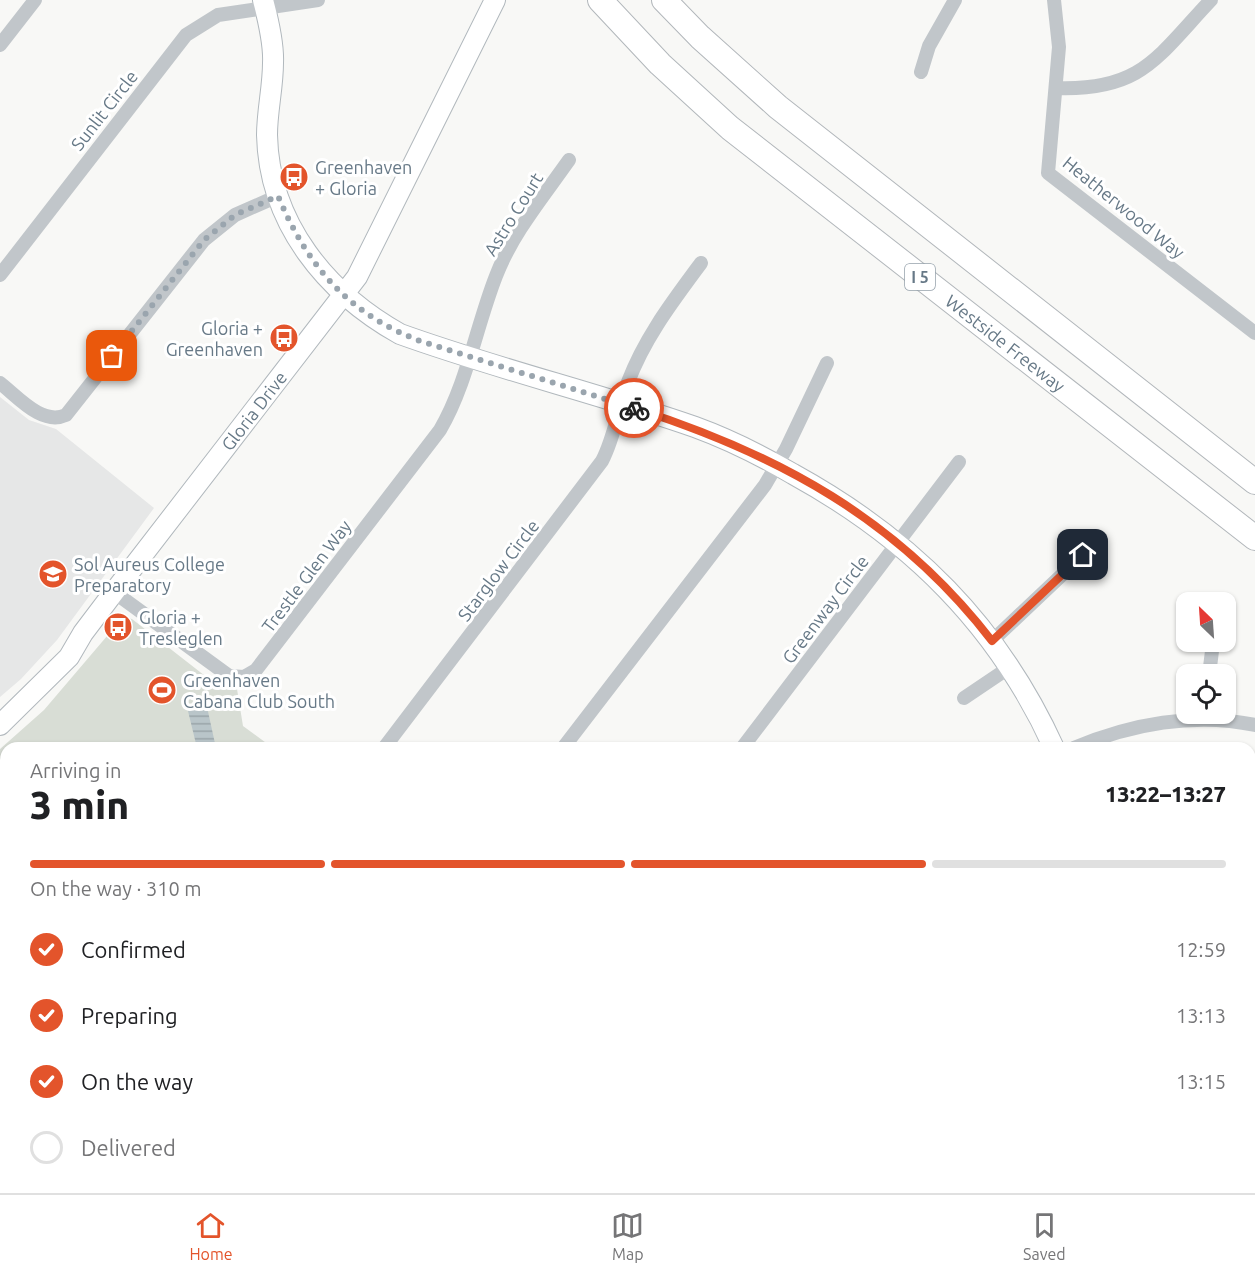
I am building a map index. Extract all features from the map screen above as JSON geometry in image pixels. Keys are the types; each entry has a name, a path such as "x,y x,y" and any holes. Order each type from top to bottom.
{"highway":[{"name":"Westside Freeway","path":"600,0 660,64 730,128 1255,538"},
{"name":"I 5","path":"664,0 700,37 778,107 1255,482"}],"street":[{"path":"0,45 34,0"},
{"name":"Sunlit Circle","path":"0,274 186,35 218,15 264,4 318,0"},
{"name":"Gloria Drive","path":"0,725 69,657 83,633 114,592 344,295 373,249 495,0"},
{"path":"921,72 929,46 955,0"},
{"name":"Heatherwood Way","path":"1054,0 1059,31 1048,173 1255,333"},
{"path":"1056,88 1101,87 1135,74 1157,56 1211,0"},
{"path":"264,4 274,61 267,135 278,196 299,243 321,274 369,316 400,334 697,428 777,465 838,498 932,572 992,641 1010,666 1032,702 1051,742"},
{"name":"Astro Court","path":"468,357 505,256 568,160"},
{"path":"0,383 43,416 52,419 66,415 204,240 235,215 278,196"},
{"name":"Starglow Circle","path":"389,742 596,471 614,438 621,403 639,354 654,326 701,263"},
{"name":"Trestle Glen Way","path":"114,592 229,676 249,676 256,670 440,430 458,394 468,357"},
{"path":"568,742 765,485 827,363"},
{"name":"Greenway Circle","path":"747,742 959,462"},
{"path":"992,641 1083,555"},
{"path":"964,698 1010,666"},
{"path":"1091,742 1125,730 1176,721"},
{"path":"1236,722 1255,725"}],"shaded area":[{"name":"Sol Aureus College Preparatory","path":"0,397 29,420 56,429 154,508 57,640 21,679 0,697"},
{"path":"128,618 132,619 218,686 237,689 243,726 265,742 8,742 44,710 119,622"},
{"path":"207,707 215,742 196,742 188,711"}],"way so far":[{"path":"112,356 204,240 235,215 278,196 299,243 321,274 369,316 400,334 423,342 634,408"}],"place":[{"name":"Greenhaven + Gloria","path":"294,177"},
{"name":"Gloria + Greenhaven","path":"284,338"},
{"name":"Sol Aureus College Preparatory","path":"53,574"},
{"name":"Gloria + Tresleglen","path":"118,627"},
{"name":"Greenhaven Cabana Club South","path":"162,690"}],"route":[{"path":"634,408 697,428 751,452 838,498 932,572 974,617 992,641 1083,555"}]}
